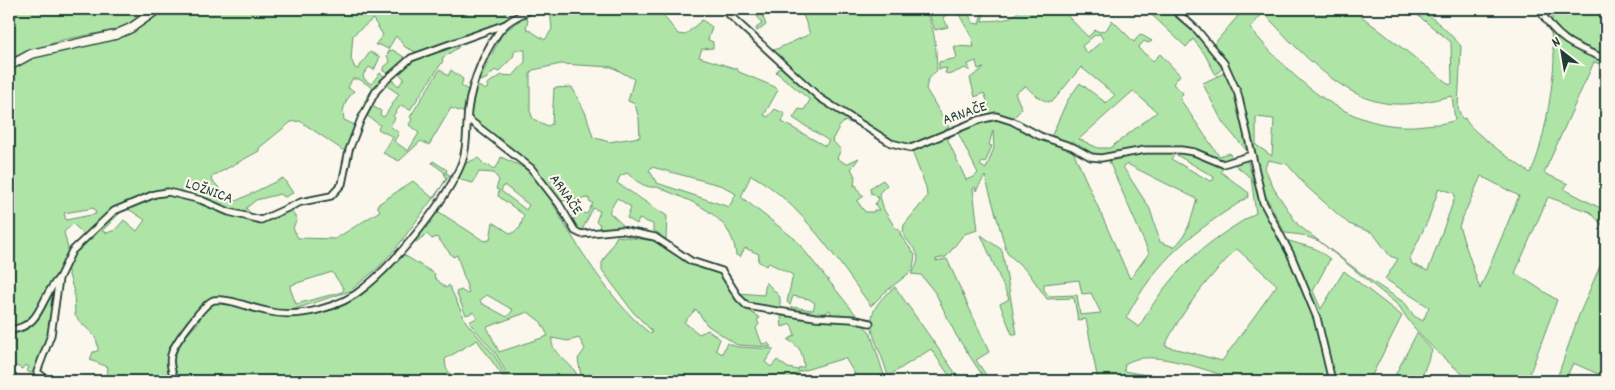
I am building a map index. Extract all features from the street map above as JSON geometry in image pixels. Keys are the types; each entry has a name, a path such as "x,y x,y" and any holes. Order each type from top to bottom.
{"street":[{"path":"9,66 31,54 115,35 131,28 158,9"},
{"path":"175,381 171,369 172,352 199,311 209,301 223,300 283,314 325,307 354,296 402,252 438,204 462,162 470,94 476,76 490,47 506,24 532,9"},
{"name":"ARNAČE","path":"723,9 820,98 891,144 901,147 911,148 978,120 996,116 1012,121 1032,132 1073,147 1091,156 1101,158 1145,150 1181,150 1194,152 1223,164 1252,155"},
{"path":"1172,9 1198,30 1224,63 1238,94 1263,202 1291,255 1317,318 1332,381"},
{"path":"1539,9 1557,35 1573,45 1606,59"},
{"name":"LOŽNICA","path":"9,330 29,325 40,311 47,294 59,278 72,251 103,220 121,207 155,194 179,193 215,204 229,212 261,220 302,202 331,196 342,184 349,150 360,119 376,91 411,58 506,24"},
{"name":"ARNAČE","path":"468,120 531,168 560,204 576,231 581,234 620,230 663,241 691,261 722,271 739,298 747,306 815,317 852,319 870,323"},
{"name":"LOŽNICA","path":"48,381 37,372 48,348 55,317 59,278"}],"green space":[{"path":"9,9 153,9 132,23 115,30 62,40 18,56 9,53"},
{"path":"164,9 513,9 505,12 510,19 418,53 405,47 396,36 388,49 375,45 383,35 373,19 353,35 351,59 355,68 358,69 370,52 380,57 374,70 369,67 363,75 364,79 371,84 380,73 386,77 367,104 364,102 373,88 359,79 352,79 348,88 354,91 346,101 343,111 344,120 357,126 347,153 300,121 291,122 259,148 259,151 213,176 211,179 222,191 236,201 283,178 293,193 285,197 280,194 256,200 246,208 251,214 266,217 258,218 233,212 214,202 173,191 128,202 86,236 73,224 64,232 69,253 35,316 30,322 9,328 9,68 33,56 130,34","holes":["94,208 96,214 66,220 64,213"]},
{"path":"550,9 658,9 678,34 685,35 702,20 712,27 708,40 713,42 713,48 702,49 699,57 737,69 739,72 775,87 778,90 764,115 768,117 775,109 785,114 782,122 825,146 829,141 793,118 799,109 804,110 810,100 776,72 781,66 825,105 858,125 845,121 839,127 832,140 841,150 837,158 846,164 859,158 851,169 855,176 854,186 856,185 864,196 857,201 865,212 879,210 875,204 879,199 873,193 871,194 870,188 883,180 887,185 879,193 884,210 896,229 899,229 901,236 915,255 913,268 871,306 832,252 802,216 769,186 751,175 741,197 795,239 857,316 853,318 824,316 832,315 830,310 820,316 793,310 791,307 813,310 815,303 809,299 793,296 790,305 787,302 793,275 769,263 766,266 758,261 759,254 745,248 740,257 736,255 733,241 727,229 707,210 657,187 648,187 627,173 620,176 617,183 667,216 666,239 660,239 660,234 653,230 653,224 639,219 637,224 627,218 631,207 617,198 609,212 625,227 623,229 598,230 600,224 596,222 600,211 593,208 581,232 572,223 579,211 587,214 593,203 589,201 589,198 558,201 541,178 491,132 469,119 469,110 475,87 481,87 484,90 488,88 487,84 502,75 513,76 525,62 525,50 515,50 513,57 498,72 495,70 486,79 479,81 502,34 524,17 528,20 526,28 545,40 552,29","holes":["561,64 612,67 634,79 628,101 635,104 639,119 640,137 609,142 593,137 586,114 572,87 554,88 552,124 548,126 533,119 530,111 530,73 533,70","652,167 723,186 736,194 729,207 657,183 649,170"]},
{"path":"737,9 753,9 742,14"},
{"path":"753,9 760,9 766,25 757,31 756,28 762,24"},
{"path":"801,9 923,9 933,30 937,70 928,80 926,89 950,129 915,144 898,144 836,109 770,52 810,34"},
{"path":"930,9 956,9 943,17 948,27 935,30 928,11"},
{"path":"956,9 966,9 973,23 979,24 983,9 985,9 982,21 1008,18 1020,9 1061,9 1088,37 1095,30 1100,32 1107,29 1112,20 1134,42 1140,34 1152,41 1148,43 1144,41 1138,48 1153,61 1160,54 1180,75 1173,84 1183,93 1180,99 1219,156 1229,153 1234,159 1214,158 1198,151 1186,149 1116,156 1093,155 1051,137 1067,101 1080,83 1106,103 1115,95 1081,67 1054,100 1048,102 1044,100 1026,86 1015,93 1022,109 1014,117 979,118 973,109 977,108 979,111 989,105 984,93 975,97 970,78 984,68 978,69 976,61 968,64 970,70 965,68 951,74 945,73 947,68 939,69 939,62 957,58 954,46 974,47 972,38","holes":["1100,34 1103,40 1087,54 1082,46 1095,35","1133,91 1157,112 1110,148 1098,148 1079,139"]},
{"path":"1154,9 1165,9 1173,12 1205,44 1222,68 1216,75 1204,53 1193,39 1186,47 1153,16 1151,13"},
{"path":"1244,9 1352,9 1450,85 1452,83 1451,42 1410,9 1417,10 1431,17 1461,46 1458,108 1462,119 1465,118 1484,138 1530,173 1539,150 1550,99 1554,56 1551,30 1606,61 1606,66 1594,62 1544,173 1568,184 1564,189 1606,211 1606,229 1590,212 1548,197 1515,273 1557,300 1527,381 1471,381 1451,364 1422,337 1399,306 1320,242 1370,280 1405,303 1414,316 1423,321 1429,307 1385,279 1398,259 1390,256 1373,233 1349,224 1307,187 1287,164 1268,160 1265,168 1274,189 1298,225 1319,241 1302,235 1285,233 1262,189 1237,84 1214,44","holes":["1263,13 1326,74 1366,98 1380,102 1402,104 1424,102 1452,96 1455,120 1437,124 1398,126 1373,122 1349,113 1305,85 1267,48 1250,28","1256,117 1274,119 1272,156 1256,145","1481,176 1519,196 1480,289 1459,226","1439,188 1454,193 1455,197 1428,271 1412,264 1410,258 1428,220"]},
{"path":"1554,9 1606,9 1606,57 1567,40 1551,24"},
{"path":"456,46 459,47 442,58 443,61 410,110 401,105 393,116 395,118 390,126 399,133 394,141 408,151 419,133 409,125 412,119 410,117 440,69 448,76 451,70 463,79 461,86 470,91 465,113 451,108 429,145 421,141 399,161 383,153 393,137 378,129 380,125 366,115 370,105 381,111 380,115 384,117 399,94 384,84 389,78 399,86 404,78 396,72 424,56"},
{"path":"393,50 407,59 389,74 383,71 383,68 390,62 387,56 389,51"},
{"path":"1224,73 1232,87 1240,110 1247,151 1223,123 1203,83"},
{"path":"988,118 999,118 1072,149 1130,279 1149,253 1108,159 1148,152 1191,152 1212,162 1245,160 1248,162 1258,198 1284,245 1314,315 1329,381 1274,383 1244,381 1183,363 1150,358 1136,359 1125,364 1124,371 1179,381 1098,381 1086,319 1078,320 1074,298 1047,299 1028,272 1007,253 985,176 976,191 975,187 973,189 978,230 964,234 946,257 936,259 936,261 947,259 989,352 976,360 990,381 986,381 956,335 936,294 921,275 911,274 916,267 918,256 903,233 904,225 927,197 926,187 913,154 914,149","holes":["993,130 994,148 986,169 980,165 982,162 985,163 992,146 989,145","958,133 978,173 966,180 947,138","1175,154 1214,177 1210,181 1171,159","1127,164 1197,199 1186,231 1174,247 1160,242 1150,209 1123,167","1234,164 1251,178 1256,213 1219,236 1189,261 1163,290 1139,327 1126,318 1138,297 1164,262 1193,235 1248,197 1249,193 1221,172 1222,169","1237,249 1277,285 1222,361 1165,346 1179,320 1217,270","1079,280 1082,294 1091,293 1101,313 1080,315 1077,295 1049,296 1044,290 1044,284"]},
{"path":"501,157 525,169 537,181 548,195 583,254 604,284 639,324 651,334 652,331 633,312 602,270 602,263 617,236 655,241 718,271 742,306 760,318 757,320 759,324 756,328 762,344 768,343 771,347 737,345 707,325 696,309 684,322 699,334 708,330 720,339 716,350 722,354 727,343 737,347 774,349 765,362 771,367 777,360 788,368 798,370 798,368 804,367 802,355 799,348 788,340 795,335 791,324 782,327 781,317 788,315 855,322 863,325 870,332 886,381 859,381 845,358 798,372 797,379 790,381 686,381 680,375 665,381 582,381 578,359 585,349 579,338 568,341 552,338 555,350 577,374 579,381 511,381 496,354 469,322 477,318 474,312 466,315 456,292 461,290 467,294 469,293 457,255 453,257 437,237 432,239 427,234 416,242 412,239 436,210 484,241 490,240 493,222 511,234 520,228 524,215 498,196 499,190 496,189 499,180 494,173 479,172 473,183 461,180 458,176 462,165 478,158 486,166 489,165 494,169","holes":["504,185 529,205 526,210 501,191","487,295 513,310 507,317 481,303 480,300","528,312 541,322 548,336 499,352 487,327"]},
{"path":"433,161 447,170 446,173 450,175 441,187 446,179 444,172 432,163"},
{"path":"413,181 433,198 397,247 378,268 350,291 289,311 280,311 215,296 206,301 170,352 172,381 106,381 108,367 90,360 93,352 98,351 98,345 93,335 75,315 74,292 66,265 105,222 128,206 140,200 153,197 181,197 204,203 239,218 254,222 268,220 290,210 297,219 293,228 298,238 335,239 380,211 377,205","holes":["124,209 130,210 145,220 137,231 124,220 115,230 107,233 102,231","332,272 344,289 342,292 296,304 290,288 291,285"]},
{"path":"981,235 1002,250 1017,334 1012,334 1000,304 1009,299"},
{"path":"1286,240 1316,249 1330,259 1313,291 1321,309 1344,271 1402,316 1369,381 1333,381 1322,326"},
{"path":"1606,252 1605,381 1601,381 1603,376 1573,363 1565,381 1556,381 1579,315"},
{"path":"404,255 435,274 434,277 446,288 449,285 466,322 494,355 509,381 506,381 477,340 445,359 446,368 455,381 177,381 174,359 181,341 199,322 202,312 214,302 221,301 268,315 285,315 338,306"},
{"path":"56,282 54,318 36,371 30,373 27,371 29,367 25,365 22,369 9,362 9,335 21,332 35,323"},
{"path":"766,282 780,297 780,307 783,308 753,305 738,293 764,295"},
{"path":"895,287 961,381 953,381 931,349 890,375 892,381 889,381 872,331 872,320 874,310 882,299"},
{"path":"1417,333 1432,350 1420,381 1392,381"}]}
